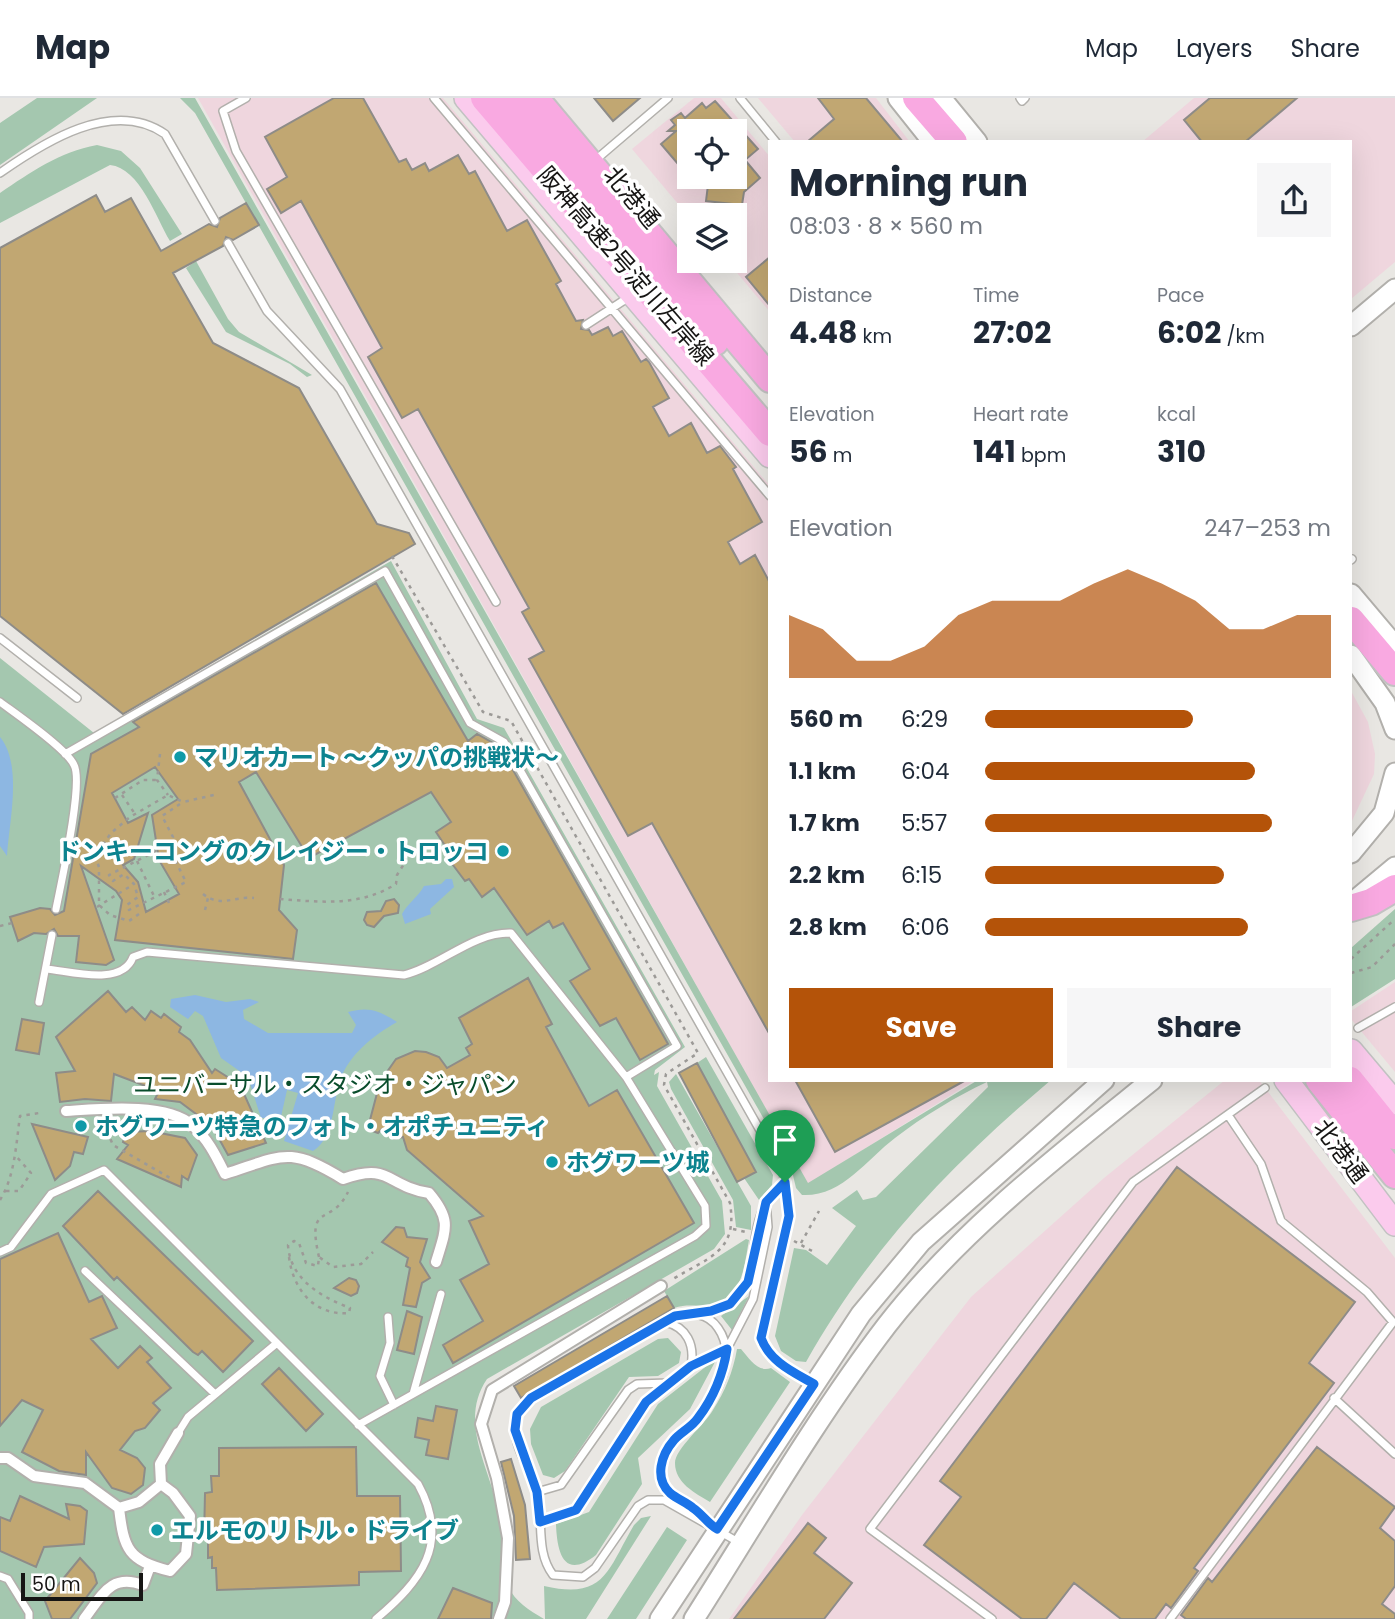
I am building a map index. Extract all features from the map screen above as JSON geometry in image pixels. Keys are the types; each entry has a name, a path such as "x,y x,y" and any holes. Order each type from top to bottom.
{"highway":[{"name":"阪神高速2号淀川左岸線","path":"484,98 768,431"},
{"path":"509,98 768,405"},
{"name":"阪神高速2号淀川左岸線","path":"537,98 768,377"},
{"path":"916,98 952,140"},
{"path":"1352,621 1395,672"},
{"path":"1352,906 1371,902 1395,888"},
{"path":"1322,1082 1395,1175"},
{"path":"1352,1082 1385,1107 1395,1134"}],"main road":[{"path":"466,98 624,302 768,454"},
{"name":"北港通","path":"545,98 598,157 768,362"},
{"path":"1352,1053 1385,1107"},
{"name":"北港通","path":"1275,1084 1395,1224"}],"street":[{"path":"898,98 931,140"},
{"path":"941,98 974,140"},
{"path":"1352,325 1395,289"},
{"path":"1352,595 1395,646"},
{"path":"1352,656 1385,703 1395,729"},
{"path":"1352,852 1384,813 1395,774"},
{"path":"1352,905 1395,867"},
{"path":"660,1619 711,1525 862,1314 920,1242 1102,1082"},
{"path":"694,1619 887,1325 938,1266 1000,1205 1150,1082"},
{"path":"66,1111 149,1109 190,1123 209,1143 225,1174 286,1154 317,1163 343,1179 363,1172 380,1171 407,1189 429,1193 444,1210 446,1227 436,1262"},
{"path":"499,1619 505,1602 508,1538 497,1478 481,1424 492,1390 661,1286"},
{"path":"161,1484 160,1464 178,1433"},
{"path":"0,1458 8,1458 34,1476 85,1483 119,1508 123,1539 142,1563 170,1571 186,1555 190,1516 173,1493 161,1484"},
{"path":"119,1508 139,1502 161,1484"},
{"path":"84,1619 110,1586 128,1580 143,1586 150,1566"}],"lane":[{"path":"246,98 223,111 236,151 496,602"},
{"path":"435,98 624,302 768,493"},
{"path":"598,157 668,98"},
{"path":"740,98 774,140"},
{"path":"0,173 53,136 86,121 139,117 153,123 165,134 215,221"},
{"path":"228,243 267,311 340,389 783,1171 789,1216 761,1338 766,1350 777,1362 814,1384"},
{"path":"586,325 624,302"},
{"path":"65,754 385,572 470,723 503,742 677,1046 626,1077"},
{"path":"0,638 77,698"},
{"path":"0,702 65,754 72,761 78,776 56,909"},
{"path":"46,969 110,975 131,963 133,957 147,952 404,975 427,969 495,933 511,933 626,1077 705,1206 706,1226 695,1237 358,1425"},
{"path":"39,1002 51,935"},
{"path":"1358,1028 1395,1007"},
{"path":"992,1619 870,1529 1133,1182 1275,1084"},
{"path":"1170,1619 1393,1322 1367,1292 1281,1221 1261,1164 1228,1115"},
{"path":"0,1252 11,1247 51,1194 104,1170 418,1484 431,1517 428,1557 416,1581 376,1619"},
{"path":"742,1544 664,1500 648,1500 638,1506 595,1568 583,1577 553,1575 544,1564 537,1492 515,1430 517,1414 531,1398 664,1322 689,1313 722,1308 744,1289 766,1202 785,1182"},
{"path":"711,1525 695,1508 670,1493 662,1481 660,1469 674,1440 696,1421 711,1400 723,1373 727,1349 753,1299 768,1227 766,1202"},
{"path":"85,1271 215,1394"},
{"path":"413,1394 440,1294"},
{"path":"689,1313 702,1315 714,1323 725,1338 727,1349"},
{"path":"388,1317 390,1343 380,1377 394,1405"},
{"path":"664,1322 680,1328 689,1337 691,1366"},
{"path":"178,1433 188,1416 276,1343"},
{"path":"540,1522 576,1510 646,1402 691,1366 727,1349"},
{"path":"537,1492 561,1485 628,1390 637,1384 668,1383"},
{"path":"1334,1398 1395,1454"},
{"path":"0,1576 8,1579 29,1613 29,1619"}],"path":[{"path":"160,754 157,780 168,794 183,802"},
{"path":"115,799 143,780 157,780"},
{"path":"98,906 99,867 95,856 111,833 135,814 168,794"},
{"path":"122,795 135,814"},
{"path":"168,856 173,837 162,816 183,802 214,795"},
{"path":"156,851 174,858 188,883 128,910 127,905 138,897 134,884 124,874 113,881 109,875 136,861 156,851"},
{"path":"136,861 154,897"},
{"path":"280,899 335,904 384,892 396,884 397,875 404,864"},
{"path":"98,906 134,884"},
{"path":"164,892 169,903"},
{"path":"203,894 213,902 230,901 240,896 254,898"},
{"path":"205,910 208,898"},
{"path":"98,906 110,915 130,921 139,914"},
{"path":"1352,958 1395,919"},
{"path":"0,926 12,923"},
{"path":"1352,973 1372,967 1395,944"},
{"path":"110,1110 107,1131 113,1145 170,1178"},
{"path":"0,1200 6,1191 15,1155 20,1116 39,1113"},
{"path":"6,1191 19,1191 31,1173 15,1155"},
{"path":"289,1257 316,1294 350,1308 349,1313 337,1314 307,1299 291,1274 289,1257 288,1245 294,1241 299,1243 306,1264 318,1266 319,1257 313,1230 316,1222 348,1195 343,1179"},
{"path":"801,1243 820,1211"},
{"path":"319,1257 333,1267 348,1266 360,1264 373,1252"}],"shaded area":[{"path":"198,98 443,98 768,484 768,1082 972,1082 808,1184"},
{"path":"694,98 721,98 738,119 677,119 677,189 747,189 747,129 768,155 768,310 737,273 747,273 747,203 677,203 632,149"},
{"path":"758,98 876,98 908,140 793,140"},
{"path":"1194,98 1395,98 1395,262 1352,298 1352,140 1144,140"},
{"path":"1352,693 1368,722 1375,754 1374,774 1352,821"},
{"path":"1395,982 1395,1072 1352,1020 1352,1010"},
{"path":"1223,1082 1261,1082 1395,1258 1395,1619 729,1619 802,1515 971,1297 1104,1178"}],"green space":[{"path":"37,98 97,98 0,165 0,123"},
{"path":"180,98 195,98 808,1183 975,1082 987,1082 917,1122 841,1184 816,1194 802,1195 796,1188 791,1167 195,113"},
{"path":"97,145 121,151 140,168 182,234 170,241 138,184 121,168 110,165 0,223 0,193 34,170 70,152"},
{"path":"196,261 228,319 239,332 312,375 307,377 290,364 226,332 186,268"},
{"name":"ユニバーサル・スタジオ・ジャパン","path":"391,561 477,719 504,728 685,1047 655,1070 654,1075 659,1072 657,1086 722,1201 725,1234 714,1249 487,1379 479,1396 475,1413 476,1430 500,1518 506,1582 521,1604 544,1619 0,1619 0,658 94,733"},
{"path":"1395,909 1395,979 1352,1006 1352,947"},
{"path":"706,1057 773,1175 772,1185 759,1200 744,1178 755,1171 697,1063"},
{"path":"676,1074 751,1206 751,1230 736,1227 733,1200 671,1089 669,1082"},
{"path":"987,1082 1049,1082 980,1143 916,1209 858,1282 806,1362 796,1361 781,1351 775,1336 794,1248 806,1250 827,1265 856,1226 832,1208 857,1190 863,1200 876,1197 988,1087"},
{"path":"746,1239 749,1240 743,1272 728,1298 707,1306 674,1308 664,1291"},
{"path":"749,1296 732,1330 721,1316"},
{"path":"668,1338 681,1352 679,1363 658,1376 629,1377 565,1471 554,1478 543,1475 531,1444 530,1429 541,1407 658,1339"},
{"path":"737,1349 741,1349 758,1367 771,1368 790,1382 710,1502 682,1482 676,1470 676,1457 709,1416 721,1396"},
{"path":"715,1362 690,1409 638,1458 642,1484 596,1555 576,1565 569,1564 560,1553 556,1524 589,1512 658,1404"},
{"path":"651,1516 586,1619 545,1619 544,1586 580,1589 592,1585 610,1568 634,1525 641,1518"},
{"path":"667,1527 687,1540 636,1619 607,1619"}],"water":[{"path":"0,737 7,749 13,778 7,856 0,846"},
{"path":"446,879 452,879 454,887 430,909 431,914 405,924 402,914 424,886 441,884"},
{"path":"195,995 226,1002 250,999 259,1002 243,1010 244,1019 268,1033 352,1033 356,1025 348,1012 362,1009 380,1012 397,1022 371,1040 349,1063 340,1081 329,1129 320,1145 313,1151 284,1141 298,1093 287,1090 276,1139 269,1137 265,1118 261,1118 248,1077 221,1058 203,1016 195,1011 188,1019 170,1007 171,999"}],"building":[{"path":"334,98 363,98 399,162 406,159 412,170 425,163 429,171 458,155 469,174 475,171 507,231 527,220 561,281 556,284 576,321 583,320 581,329 589,330 592,335 608,327 613,336 622,331 641,362 646,359 649,362 669,398 653,407 669,436 691,423 707,453 720,446 736,467 733,469 762,522 728,542 740,564 755,555 768,579 768,1031 652,823 628,836 529,659 544,651 522,612 529,608 418,409 402,418 368,357 382,348 301,201 281,213 267,189 287,177 265,137"},
{"path":"594,98 640,98 613,121"},
{"path":"818,98 866,98 901,140 809,140 834,119"},
{"path":"1210,98 1297,98 1247,140 1200,140 1184,120"},
{"path":"715,101 731,119 677,119 677,163 661,144 676,131 668,131 675,125 671,120 681,113 685,118 702,103 706,108"},
{"path":"747,137 758,149 747,158"},
{"path":"747,162 760,178 744,192 742,203 706,201 708,189 747,189"},
{"path":"96,195 105,212 131,198 161,251 209,224 217,227 220,218 246,203 259,225 233,240 226,237 223,246 173,273 213,343 299,388 377,524 409,533 415,544 123,714 0,616 0,248"},
{"path":"768,259 768,304 746,277"},
{"path":"376,583 468,741 477,734 500,747 668,1044 640,1060 616,1018 600,1026 570,981 590,969 563,923 553,928 549,921 527,935 494,888 482,897 469,879 465,881 444,853 448,850 436,832 451,822 431,792 309,858 256,772 239,782 284,865 279,910 297,930 293,959 115,940 122,900 116,891 81,866 114,960 106,965 76,962 79,936 58,936 54,929 46,934 34,933 18,941 10,917 40,908 50,909 55,915 64,911 91,754 139,727 133,722","holes":["155,767 178,799 152,815 159,860 179,894 146,912 138,882 123,865 134,859 148,813 128,823 112,793"]},
{"path":"394,899 399,905 398,913 384,916 374,927 367,925 364,920 367,912 381,911 386,901"},
{"name":"ホグワーツ城","path":"528,978 552,1024 546,1027 589,1106 617,1090 694,1223 453,1363 443,1345 483,1321 460,1280 489,1264 469,1221 483,1216 407,1150 403,1137 394,1139 382,1129 378,1133 370,1130 370,1120 380,1082 396,1059 415,1051 426,1052 439,1057 447,1068 470,1055 466,1048 472,1044 459,1018"},
{"path":"108,991 126,1012 132,1007 145,1020 151,1011 161,1018 164,1014 181,1027 179,1032 190,1040 212,1073 215,1069 240,1085 266,1143 228,1155 212,1126 180,1102 155,1099 159,1091 114,1074 111,1101 85,1099 60,1102 56,1073 75,1071 56,1037"},
{"path":"22,1019 44,1023 39,1054 16,1050"},
{"path":"697,1063 756,1172 737,1182 679,1073"},
{"path":"796,1082 962,1082 835,1152"},
{"path":"32,1124 88,1137 83,1154 74,1152 70,1166 55,1180"},
{"path":"150,1131 185,1138 197,1155 188,1180 182,1176 181,1187 117,1159 128,1145 123,1142 126,1132"},
{"path":"1177,1167 1355,1302 1309,1363 1334,1383 1194,1568 1198,1571 1171,1608 1166,1604 1155,1619 1121,1619 1074,1583 1046,1619 1022,1619 924,1545 961,1497 940,1481"},
{"path":"98,1191 253,1341 223,1372 202,1351 198,1355 193,1352 117,1277 114,1280 63,1226"},
{"path":"396,1227 404,1228 407,1237 427,1239 420,1262 430,1278 422,1283 416,1307 403,1305 410,1268 406,1266 408,1258 382,1242"},
{"path":"58,1233 89,1302 102,1296 117,1328 91,1339 118,1368 140,1346 152,1358 147,1362 171,1388 153,1403 160,1410 145,1428 135,1431 120,1450 137,1458 145,1468 143,1485 131,1494 112,1488 86,1452 86,1475 59,1471 22,1452 43,1410 22,1400 0,1426 0,1259"},
{"path":"349,1278 356,1280 359,1286 357,1293 351,1296 334,1288"},
{"path":"667,1296 674,1308 521,1398 514,1386"},
{"path":"407,1311 422,1317 414,1354 397,1350"},
{"path":"279,1368 323,1414 306,1431 262,1384"},
{"path":"436,1406 457,1410 448,1459 426,1455 429,1440 415,1437 418,1418 433,1421"},
{"path":"356,1447 357,1496 400,1496 401,1571 359,1572 359,1585 217,1590 216,1568 212,1568 212,1557 208,1558 208,1539 204,1539 205,1493 212,1492 211,1476 219,1476 219,1448"},
{"path":"1317,1447 1395,1507 1380,1528 1395,1541 1395,1586 1382,1604 1395,1614 1395,1619 1186,1619 1181,1615 1208,1578 1212,1582"},
{"path":"511,1459 525,1505 530,1559 516,1560 514,1516 501,1462"},
{"path":"20,1496 69,1519 66,1504 80,1506 87,1511 84,1544 44,1547 36,1567 0,1551 0,1517 10,1521"},
{"path":"808,1523 826,1538 814,1553 852,1583 824,1619 734,1619"},
{"path":"80,1558 94,1573 97,1583 70,1619 52,1619 45,1601"},
{"path":"453,1588 492,1603 491,1619 438,1619"}],"place":[{"name":"マリオカート ～クッパの挑戦状～","path":"180,757"},
{"name":"ドンキーコングのクレイジー・トロッコ","path":"503,851"},
{"name":"ホグワーツ特急のフォト・オポチュニティ","path":"81,1126"},
{"name":"ホグワーツ城","path":"552,1162"},
{"name":"エルモのリトル・ドライブ","path":"157,1530"}],"route":[{"path":"785,1182 789,1216 761,1338 766,1350 777,1362 814,1384 717,1529 705,1521 695,1508 670,1493 662,1481 660,1469 674,1440 696,1421 711,1400 723,1373 727,1349 704,1363 691,1366 646,1402 576,1510 565,1516 540,1522 537,1492 517,1441 517,1414 531,1398 675,1316 711,1311 730,1304 748,1282 766,1202 785,1182"}]}
